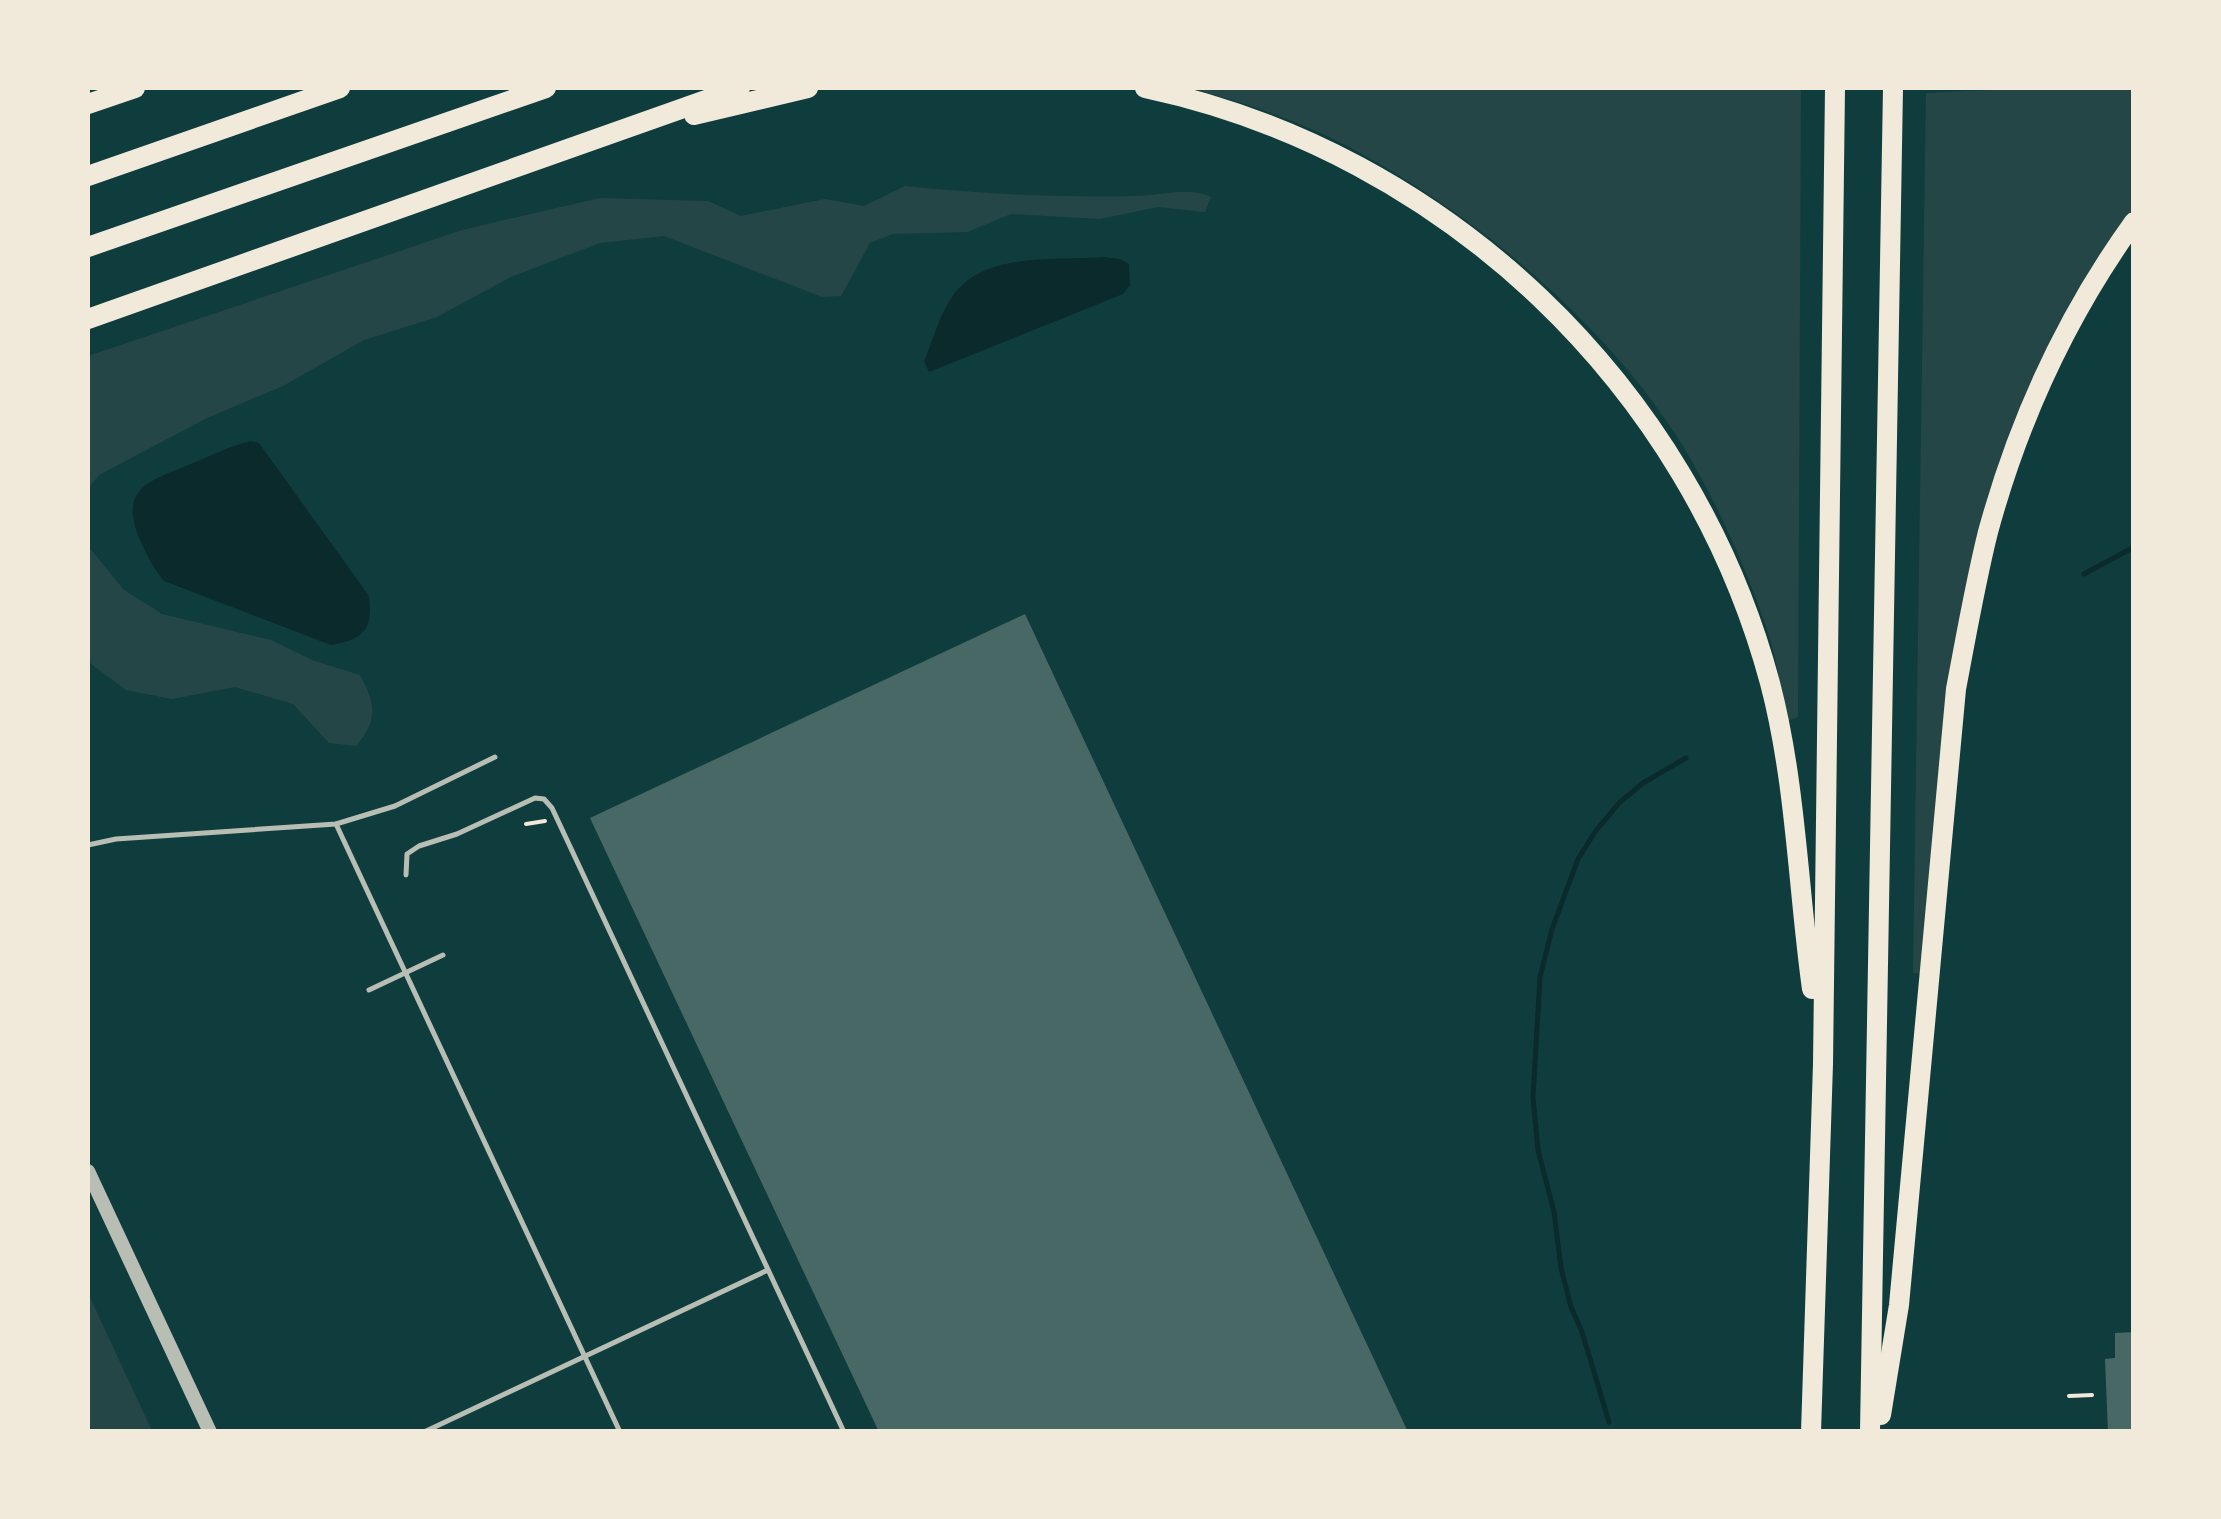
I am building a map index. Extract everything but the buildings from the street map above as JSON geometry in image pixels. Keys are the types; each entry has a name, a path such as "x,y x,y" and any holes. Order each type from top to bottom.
{"highway":[{"path":"88,104 134,88"},
{"path":"88,176 340,88"},
{"path":"88,247 546,88"},
{"path":"88,318 740,88"},
{"path":"663,114 680,118 808,88"},
{"path":"1145,88 1187,96 1295,134 1346,158 1438,212 1565,319 1640,409 1702,511 1751,622 1770,683 1792,806 1823,1064"},
{"path":"1810,1432 1823,1064 1834,88"},
{"path":"1870,1432 1893,88"},
{"path":"1878,1432 1900,1305 1956,689 1975,592 2005,475 2051,362 2081,302 2134,222"}],"street":[{"path":"88,1170 210,1432"}],"lane":[{"path":"88,845 116,839 336,824 395,806 495,757"},
{"path":"406,875 407,854 419,846 456,834 535,798 544,799 552,808 844,1432"},
{"path":"336,824 620,1432"},
{"path":"369,990 443,955"},
{"path":"424,1432 768,1270"}],"path":[{"path":"2069,1396 2092,1395"}],"shaded area":[{"path":"1190,88 1801,88 1798,717 1787,721 1768,632 1730,537 1696,468 1652,401 1579,317 1493,241 1400,176 1314,130"},
{"path":"2133,88 2133,210 1987,507 1922,974 1913,973 1926,93"},
{"path":"905,186 1049,196 1183,192 1211,197 1205,212 1158,207 1100,219 1011,214 967,232 893,234 870,243 841,296 822,297 664,236 600,243 513,276 437,317 364,340 283,386 207,418 99,475 88,489 88,356 462,230 600,198 708,201 741,216 825,199 864,206"},
{"path":"1104,257 1129,264 1130,285 1123,294 929,372 924,361 940,320 965,282 982,272 1021,261"},
{"path":"251,441 259,443 369,596 368,624 352,640 331,645 164,581 148,556 134,523 135,498 142,489 162,476"},
{"path":"88,546 124,590 162,614 271,640 312,660 360,675 372,703 371,720 363,737 356,746 329,743 293,704 235,687 172,699 126,690 91,664 88,657"},
{"path":"88,1293 152,1431 88,1431"}],"waterway":[{"path":"2084,574 2134,547"},
{"path":"1609,1422 1571,1307 1538,1150 1533,1097 1540,977 1552,929 1578,859 1595,832 1619,803 1643,783 1686,758"}]}
